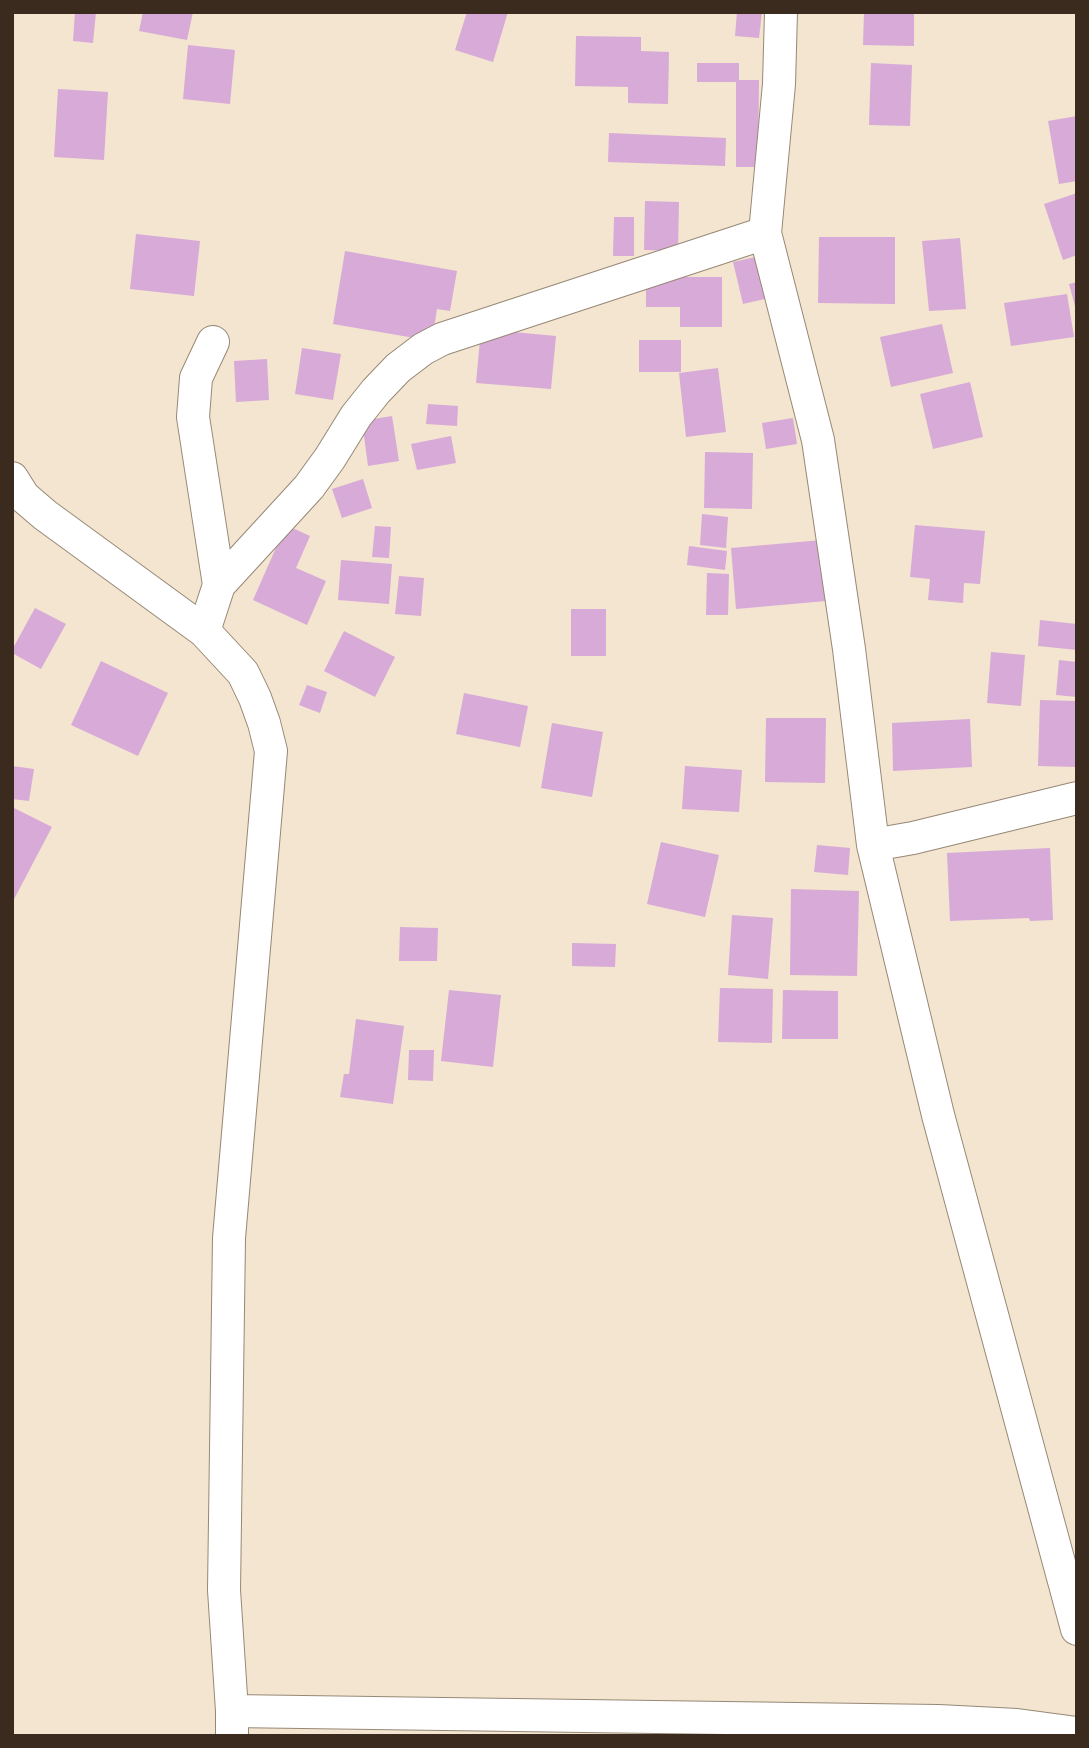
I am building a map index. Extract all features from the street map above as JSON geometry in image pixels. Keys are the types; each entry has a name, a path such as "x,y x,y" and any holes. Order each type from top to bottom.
{"street":[{"path":"781,12 779,84 765,233 818,440 849,649 873,845 938,1115 1077,1629"},
{"path":"204,631 219,585 309,487 376,391 398,368 423,349 442,339 765,233"},
{"path":"213,342 196,378 193,417 219,585"},
{"path":"12,478 24,497 45,515 204,631 243,673 259,710 271,751 229,1238 224,1590 232,1723 901,1720 1017,1725 1077,1733"},
{"path":"873,845 913,838 1077,798"}],"building":[{"path":"75,12 96,12 93,43 73,41"},
{"path":"143,12 193,12 187,40 139,31"},
{"path":"467,12 508,12 493,62 455,50"},
{"path":"737,12 762,12 759,38 735,36"},
{"path":"864,12 914,12 914,46 863,45"},
{"path":"576,36 641,37 641,51 669,52 668,104 628,103 628,87 575,86"},
{"path":"188,45 235,50 230,104 183,99"},
{"path":"697,63 739,63 739,80 759,80 758,167 736,167 736,82 697,82"},
{"path":"871,63 912,65 910,126 869,125"},
{"path":"58,89 108,92 104,160 54,157"},
{"path":"1077,116 1077,181 1059,184 1048,121"},
{"path":"609,133 726,138 725,166 608,162"},
{"path":"1077,193 1077,255 1063,260 1044,204"},
{"path":"645,201 679,202 678,251 644,250"},
{"path":"614,217 634,217 634,256 613,256"},
{"path":"136,234 200,241 194,296 130,289"},
{"path":"819,237 895,237 895,304 818,303"},
{"path":"960,238 966,309 929,311 922,241"},
{"path":"345,251 457,271 450,311 437,309 432,341 333,324"},
{"path":"760,256 769,298 743,304 733,262"},
{"path":"646,277 722,277 722,327 680,327 680,307 646,307"},
{"path":"1077,282 1077,310 1076,310 1069,284"},
{"path":"1067,294 1074,337 1011,346 1004,303"},
{"path":"942,324 953,373 891,387 880,337"},
{"path":"481,329 556,336 551,389 476,383"},
{"path":"639,340 681,340 681,372 639,372"},
{"path":"302,348 341,354 333,400 295,394"},
{"path":"267,359 269,400 236,402 234,361"},
{"path":"718,368 726,432 686,437 679,373"},
{"path":"970,382 983,437 933,449 920,394"},
{"path":"428,404 458,406 457,426 426,424"},
{"path":"392,416 399,461 368,466 362,421"},
{"path":"793,418 797,444 766,449 762,423"},
{"path":"451,436 456,463 417,470 411,444"},
{"path":"705,452 753,453 752,509 704,508"},
{"path":"363,479 372,508 342,518 332,489"},
{"path":"702,514 728,517 726,548 700,545"},
{"path":"286,525 310,536 296,568 326,581 307,625 253,600"},
{"path":"915,525 985,531 980,584 964,583 963,603 928,600 930,579 910,577"},
{"path":"375,526 391,527 389,558 372,557"},
{"path":"822,540 826,601 736,609 731,548"},
{"path":"689,546 727,551 725,570 687,565"},
{"path":"341,560 392,564 389,604 338,600"},
{"path":"707,573 729,574 728,615 706,615"},
{"path":"399,576 424,578 421,616 395,614"},
{"path":"35,608 66,624 41,669 12,653"},
{"path":"571,609 606,609 606,656 571,656"},
{"path":"1040,620 1077,624 1077,650 1038,646"},
{"path":"344,631 395,657 375,697 324,671"},
{"path":"991,652 1025,655 1021,706 987,703"},
{"path":"1059,660 1077,662 1077,697 1056,695"},
{"path":"101,661 168,693 138,756 71,725"},
{"path":"307,685 327,692 320,713 299,705"},
{"path":"464,693 528,706 520,747 456,734"},
{"path":"1040,700 1077,701 1077,767 1038,766"},
{"path":"766,718 826,718 825,783 765,782"},
{"path":"970,719 972,767 893,771 892,723"},
{"path":"552,723 603,732 592,797 541,788"},
{"path":"12,766 34,769 29,801 12,799"},
{"path":"685,766 742,770 739,812 682,809"},
{"path":"12,807 52,827 12,903"},
{"path":"661,842 719,855 705,917 647,904"},
{"path":"817,845 850,848 848,875 814,872"},
{"path":"1050,848 1053,920 1030,921 1029,918 950,921 947,853"},
{"path":"791,889 859,891 857,976 790,975"},
{"path":"732,915 773,918 768,979 728,975"},
{"path":"400,927 438,928 437,961 399,961"},
{"path":"572,943 616,944 615,967 572,966"},
{"path":"720,988 773,989 772,1043 718,1042"},
{"path":"449,990 501,995 493,1067 441,1061"},
{"path":"783,990 838,991 838,1039 782,1039"},
{"path":"356,1019 404,1026 393,1104 340,1097 344,1074 349,1074"},
{"path":"409,1050 434,1050 433,1081 408,1080"}]}
